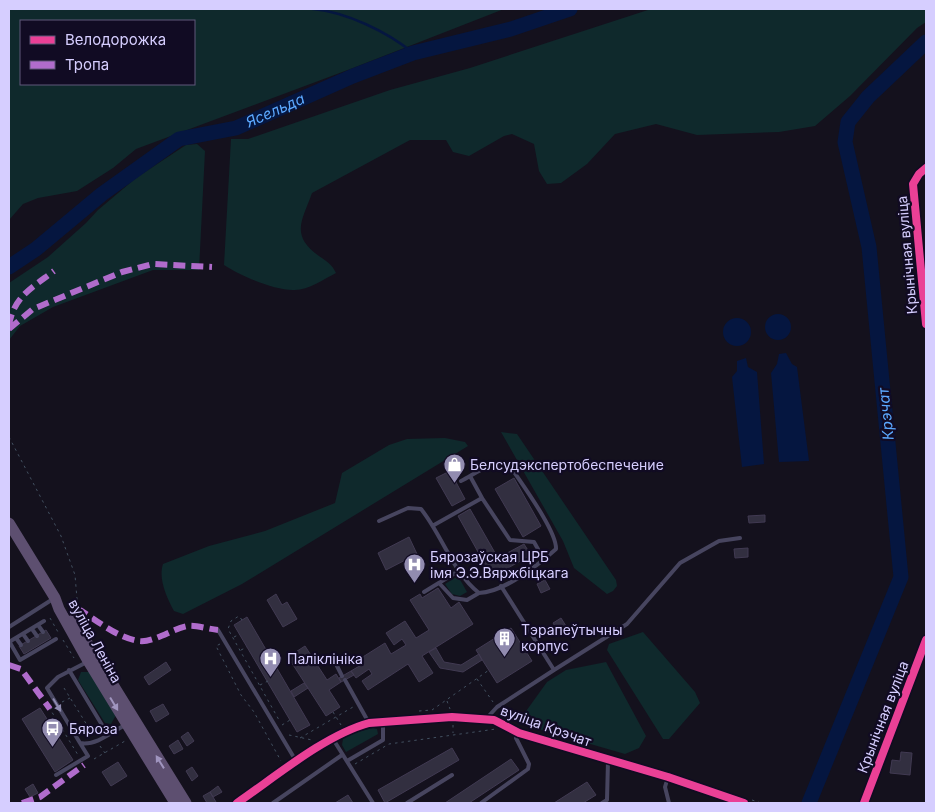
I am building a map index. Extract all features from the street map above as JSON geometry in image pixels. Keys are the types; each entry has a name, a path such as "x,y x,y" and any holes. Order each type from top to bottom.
{"main road":[{"name":"вуліца Леніна","path":"9,523 55,598 64,607 88,661 175,803"},
{"name":"вуліца Леніна","path":"127,724 186,803"}],"street":[{"name":"Крынічная вуліца","path":"926,168 919,174 914,184 926,324"},
{"name":"Крынічная вуліца","path":"864,803 924,651 926,640"},
{"name":"вуліца Крэчат","path":"240,802 296,761 353,727 369,723 452,717 486,719 499,722 519,732 608,761 668,777 744,803"}],"lane":[{"path":"439,583 453,598 467,600 479,593 487,593 501,586 544,560 556,549 557,542 510,466 502,463 493,464 461,481"},
{"path":"470,476 510,540 534,542 544,560"},
{"path":"434,525 482,498"},
{"path":"379,521 408,508 421,509 434,525 468,584 479,593"},
{"path":"486,719 497,708 627,624 680,563 719,541 740,538"},
{"path":"424,592 460,570"},
{"path":"501,586 554,670"},
{"path":"9,627 55,598"},
{"path":"44,621 9,641 20,660 27,654 56,639"},
{"path":"38,625 43,632"},
{"path":"32,629 37,636"},
{"path":"218,630 296,761"},
{"path":"23,634 28,641"},
{"path":"16,638 21,645"},
{"path":"334,660 369,723"},
{"path":"56,775 88,756 47,688 69,670 88,661"},
{"path":"69,670 108,735"},
{"path":"346,761 383,740 383,723"},
{"path":"80,743 88,744 97,741 127,724"},
{"path":"481,803 487,802 523,775 528,769 529,764 516,738 519,732"},
{"path":"333,739 373,803"},
{"path":"273,803 342,755"},
{"path":"602,803 607,800 608,761"},
{"path":"407,803 452,775"},
{"path":"668,777 665,787 669,803"}],"path":[{"path":"9,437 20,454 61,536 75,575 77,608"},
{"path":"242,620 239,616 231,621 228,630 292,741"},
{"path":"50,618 88,661"},
{"path":"233,638 240,634"},
{"path":"221,643 216,646 241,695 254,712 282,763"},
{"path":"240,650 247,646"},
{"path":"477,679 497,708"},
{"path":"260,686 268,681"},
{"path":"64,688 92,733"},
{"path":"300,738 359,704"},
{"path":"333,712 343,728"},
{"path":"282,725 290,720"},
{"path":"350,767 389,744 488,729 495,731 499,722"},
{"path":"126,741 127,724"},
{"path":"57,736 64,732"},
{"path":"288,735 318,742"},
{"path":"97,741 105,753"}],"green space":[{"path":"9,9 504,9 136,149 113,168 77,191 38,198 23,204 9,220"},
{"path":"651,9 926,9 926,22 917,28 850,96 815,126 779,132 697,135 656,124 615,134 587,164 561,183 547,184 539,171 534,144 512,134 504,136 469,156 453,152 446,140 410,140 312,193 302,220 301,234 310,248 329,263 336,273 310,287 293,290 276,288 257,282 224,265 231,139 248,139 390,90 470,68"},
{"path":"197,144 205,151 199,270 153,270 53,307 20,326 9,340 9,283 48,257 98,210 136,178 186,145"},
{"path":"501,432 517,434 616,580 617,586 613,591 607,594 574,568 563,541"},
{"path":"445,438 465,442 468,446 242,584 183,614 174,611 162,582 163,564 209,546 265,531 335,503 342,473 389,445 407,439"},
{"path":"458,576 467,592 460,596 452,594 445,584"},
{"path":"643,632 695,692 700,703 669,739 663,739 607,650 609,644"},
{"path":"606,662 646,736 639,748 625,754 535,728 529,723 524,714 547,682 566,670"},
{"path":"81,672 89,672 116,715 111,724 105,723 78,680"},
{"path":"373,728 377,729 378,734 346,752 342,745 343,739 350,734"}],"water":[{"path":"778,314 788,317 791,327 788,337 778,340 768,337 765,327 768,317"},
{"path":"737,318 747,322 751,332 747,342 737,346 727,342 723,332 727,322"},
{"path":"786,353 792,364 797,367 809,461 779,462 771,373 777,364 779,354"},
{"path":"746,358 748,367 757,372 764,464 742,467 732,377 737,371 737,361"}],"building":[{"path":"450,471 465,499 452,506 436,478"},
{"path":"514,478 541,526 523,537 495,489"},
{"path":"470,509 498,558 524,544 531,555 492,577 458,516"},
{"path":"765,515 765,522 749,523 748,516"},
{"path":"409,537 417,554 386,570 378,553"},
{"path":"748,548 748,557 735,558 734,549"},
{"path":"545,580 550,589 541,593 537,584"},
{"path":"438,588 451,608 459,602 473,624 422,656 433,673 419,682 408,664 368,690 362,681 372,674 369,669 356,678 351,671 361,665 358,660 385,643 391,654 406,645 402,639 394,645 386,633 405,621 416,638 429,630 410,600 420,594 422,598"},
{"path":"276,594 282,605 287,602 297,619 283,627 267,600"},
{"path":"247,617 310,725 297,732 234,625"},
{"path":"561,618 566,626 558,631 553,623"},
{"name":"Тэрапеўтычны корпус","path":"511,628 532,661 497,683 476,650"},
{"path":"46,630 51,638 24,654 19,646"},
{"path":"305,646 327,680 336,674 341,682 329,690 340,707 326,716 288,657"},
{"path":"436,648 444,662 461,665 479,654 482,660 463,672 440,668 429,652"},
{"path":"166,662 171,670 149,685 144,677"},
{"path":"351,671 354,675 341,682 339,678"},
{"path":"304,683 308,688 294,697 291,691"},
{"path":"163,704 169,714 156,722 150,711"},
{"name":"Бяроза","path":"40,708 73,760 55,772 22,719"},
{"path":"188,732 194,741 187,746 181,737"},
{"path":"178,740 183,749 174,754 169,746"},
{"path":"452,748 459,760 385,803 378,790"},
{"path":"901,752 912,753 910,775 890,773 892,760 900,761"},
{"path":"511,759 519,770 469,803 445,803"},
{"path":"118,762 127,776 111,786 102,772"},
{"path":"192,767 198,776 192,781 186,771"},
{"path":"587,782 596,795 583,803 554,803"},
{"path":"33,784 38,793 30,797 25,789"},
{"path":"218,786 222,792 213,797 210,792"},
{"path":"210,792 216,802 214,803 207,803 203,796"},
{"path":"348,795 353,803 335,803"}],"waterway":[{"path":"313,9 339,14 366,24 403,45 413,53"},
{"name":"Ясельда","path":"9,267 36,249 102,194 179,139 236,128 353,76 413,53 511,29 570,9"},
{"name":"Крэчат","path":"809,803 901,577 869,247 845,142 848,122 868,97 926,42"}],"marked path":[{"path":"9,329 33,309 122,272 153,264 212,267"},
{"path":"9,326 11,316 19,300 54,271"},
{"path":"77,608 106,628 139,641 150,640 187,626 218,630"},
{"path":"9,665 21,669 50,709"},
{"path":"22,803 40,797 84,765"}],"cycle path":[{"path":"926,168 919,174 913,184 926,324"},
{"path":"864,803 926,640"},
{"path":"237,803 318,747 352,729 369,723 452,717 494,720 519,733 668,777 744,803"}],"place":[{"name":"Белсудэкспертобеспечение","path":"454,484"},
{"name":"Бярозаўская ЦРБ імя Э.Э.Вяржбіцкага","path":"414,584"},
{"name":"Тэрапеўтычны корпус","path":"505,657"},
{"name":"Паліклініка","path":"271,678"},
{"name":"Бяроза","path":"53,748"}]}
